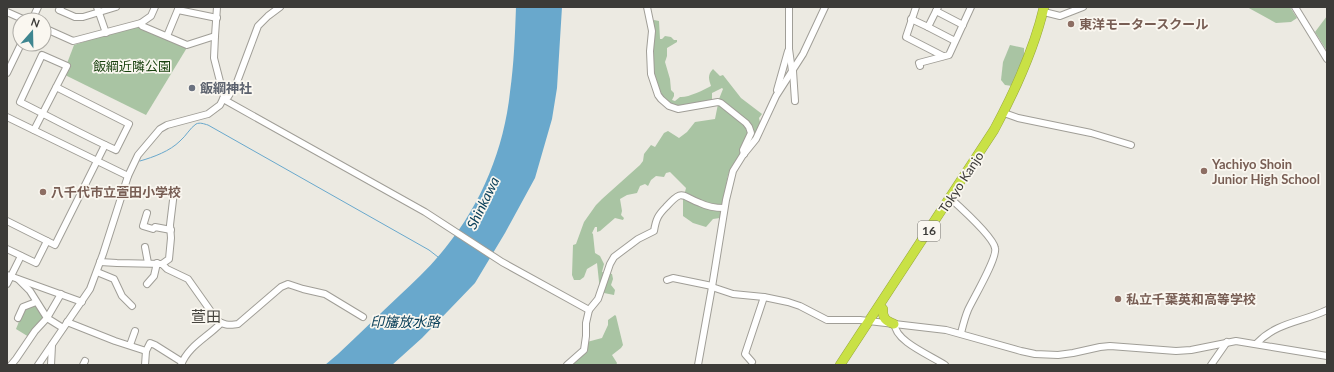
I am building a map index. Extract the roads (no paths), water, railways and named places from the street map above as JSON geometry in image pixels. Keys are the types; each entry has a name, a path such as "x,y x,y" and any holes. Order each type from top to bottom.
{"highway":[{"name":"Tokyo Kanjo","path":"872,322 883,309 1006,114 1025,80 1047,9"},
{"name":"Tokyo Kanjo","path":"846,363 952,200"},
{"path":"883,309 886,320 895,324"}],"street":[{"path":"61,7 59,10 78,18 83,18 98,9 116,7"},
{"path":"52,32 73,41 141,23 148,19 155,7"},
{"path":"217,7 214,58 224,98 419,209 498,260 589,310"},
{"path":"38,365 90,289 97,272 128,176 138,155 160,129 167,125 208,114 220,105 224,98 228,97 238,82 258,26 280,7"},
{"path":"646,7 652,31 650,51 652,74 658,95 669,106 678,109 713,102 721,103 749,127 751,133 743,150 744,154"},
{"path":"789,7 789,49 793,71 795,101"},
{"path":"776,96 793,71 825,7"},
{"path":"916,7 906,37 943,56"},
{"path":"1047,9 1060,16 1083,7"},
{"path":"1295,7 1327,59"},
{"path":"167,36 178,8 216,18"},
{"path":"920,66 920,63 949,55 969,8"},
{"path":"98,9 106,33"},
{"path":"928,27 937,9 962,25"},
{"path":"911,19 955,41"},
{"path":"141,23 142,26 187,45 215,36"},
{"path":"698,365 729,183 733,170 760,132 776,96 789,49"},
{"path":"7,73 17,52"},
{"path":"34,130 43,114 56,87 67,66 42,55 20,102 43,114 105,145 116,150 129,124 56,87"},
{"path":"1006,114 1018,118 1091,133 1131,145"},
{"path":"7,117 128,176"},
{"path":"7,220 55,245 105,145"},
{"path":"147,284 154,276 160,264 169,259 172,238 171,230 174,192"},
{"path":"567,365 580,354 585,347 586,323 589,310 598,300 610,264 614,257 638,239 654,231 658,215 674,198 679,195 686,196 698,203 708,206 724,208"},
{"path":"952,200 985,233 996,248 996,253 989,270 967,311 961,334"},
{"path":"147,213 143,226 153,229 155,227 171,230"},
{"path":"7,249 36,263 47,241"},
{"path":"145,247 148,263"},
{"path":"7,284 9,276 21,256"},
{"path":"100,262 117,264 160,264 188,279 212,313 221,323 229,325 238,324 281,287 288,284 325,294 363,317"},
{"path":"97,272 114,279 122,296 132,306"},
{"path":"9,276 82,302"},
{"path":"667,280 673,278 712,286 733,294 764,297 794,304 827,320 872,322 946,330 1021,352 1046,355 1073,353 1110,346 1176,351 1191,350 1236,341 1257,343 1327,356"},
{"path":"19,280 30,291 47,318 63,328"},
{"path":"11,364 35,331 47,318 61,294"},
{"path":"752,362 745,354 764,297"},
{"path":"18,318 23,307 36,302"},
{"path":"1257,343 1277,328 1327,310"},
{"path":"67,322 146,351"},
{"path":"145,365 146,351 150,343 155,344 181,364 198,342 216,329 221,323"},
{"path":"895,324 898,335 904,341 945,365"},
{"path":"130,346 135,331"},
{"path":"1211,365 1227,342"},
{"path":"51,365 52,343"},
{"path":"692,365 700,352"}],"water":[{"name":"印旛放水路","path":"516,7 562,7 557,88 552,119 535,178 505,233 475,283 422,338 392,365 325,365 424,272 446,247 470,212 489,174 503,134 511,81"}],"waterway":[{"path":"140,161 156,156 172,148 196,124 200,123 208,125 429,250 438,257"}],"place":[{"name":"東洋モータースクール","path":"1071,24"},
{"name":"飯綱神社","path":"192,88"},
{"name":"Yachiyo Shoin Junior High School","path":"1204,171"},
{"name":"八千代市立萱田小学校","path":"43,192"},
{"name":"私立千葉英和高等学校","path":"1118,299"}],"district":[{"name":"萱田","path":"206,317"}],"park label":[{"name":"飯綱近隣公園","path":"132,66"}],"water label":[{"name":"Shinkawa","path":"483,203"}]}
